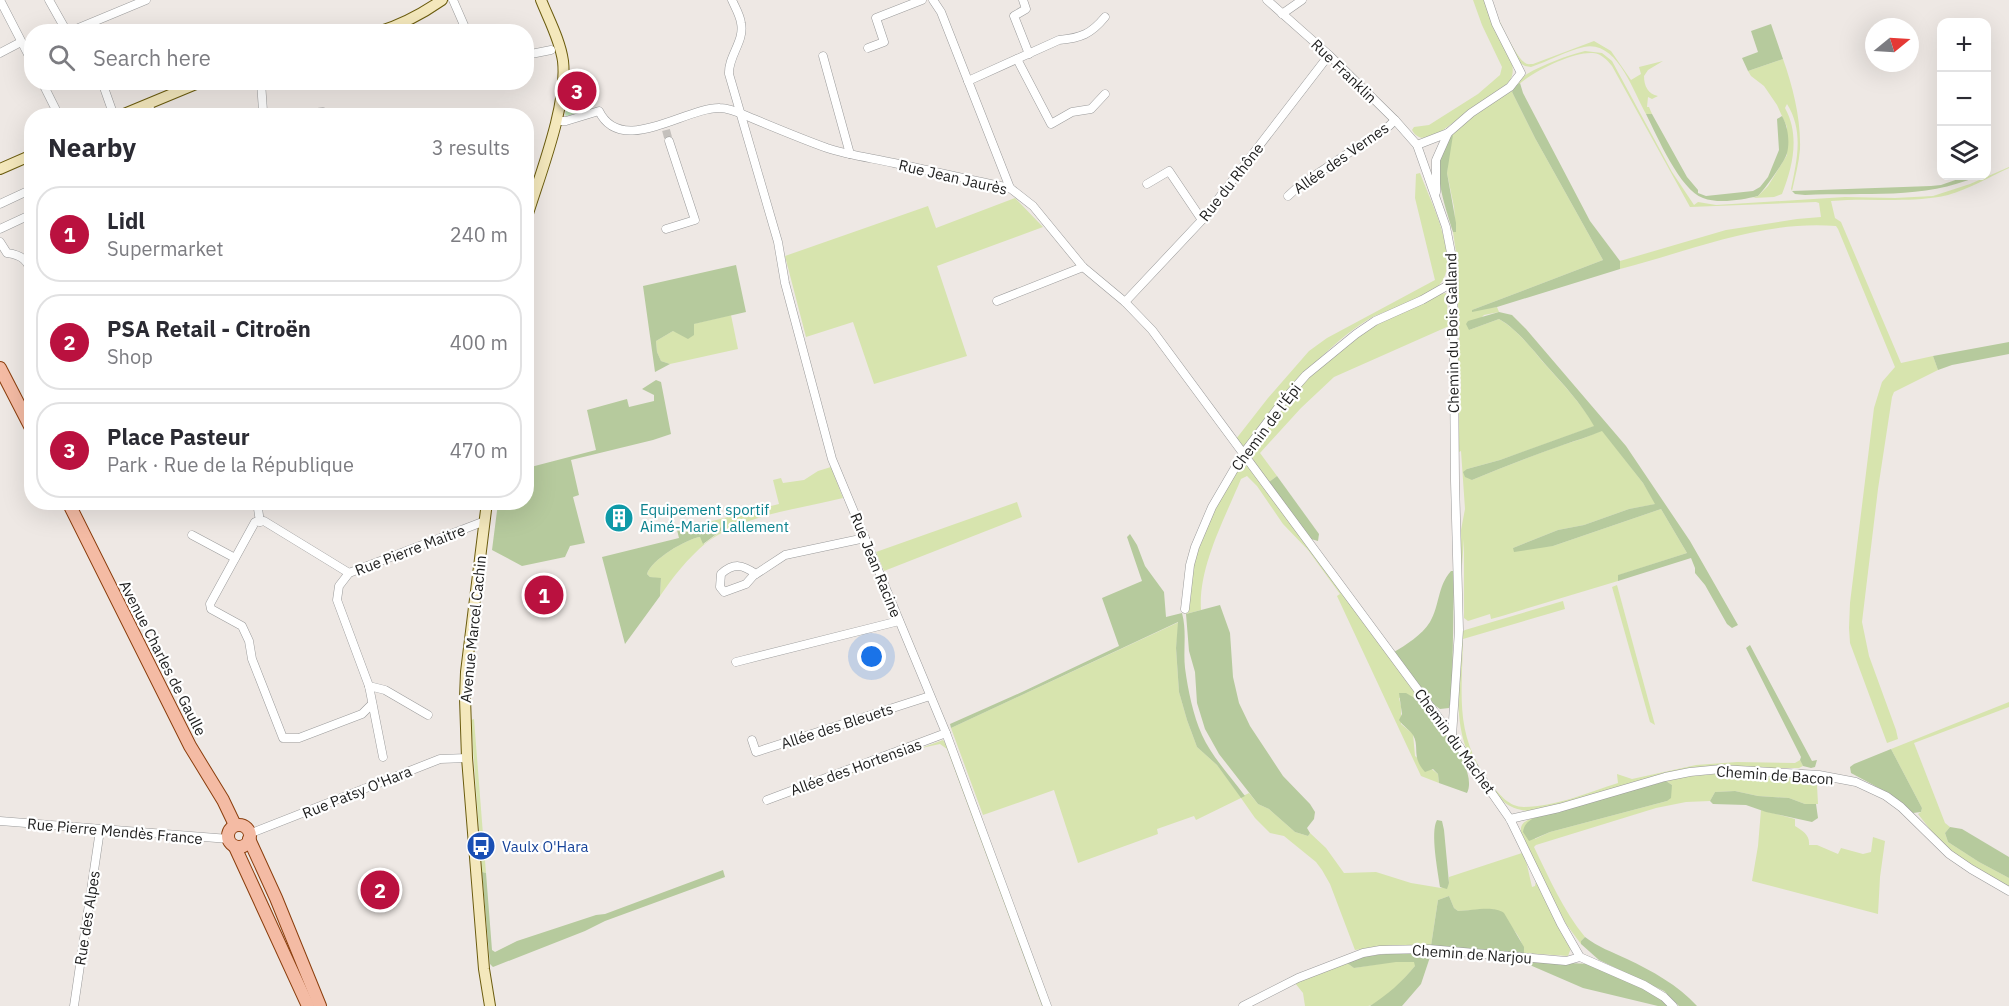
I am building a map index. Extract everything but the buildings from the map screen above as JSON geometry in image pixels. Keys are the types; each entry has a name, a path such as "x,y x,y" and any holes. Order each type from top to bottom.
{"main road":[{"path":"0,368 24,409"},
{"name":"Avenue Charles de Gaulle","path":"72,510 190,746 223,800 235,825"},
{"path":"308,1006 232,843 230,828 235,825 246,828 320,1006"},
{"path":"232,843 241,848 247,844 249,836"}],"street":[{"path":"0,0 24,47"},
{"path":"49,0 63,24"},
{"path":"88,24 146,0"},
{"path":"399,24 420,15 442,0"},
{"path":"453,0 464,24"},
{"path":"534,194 556,121 562,87 563,63 559,44 541,0"},
{"name":"Rue Jean Racine","path":"732,0 742,23 741,35 729,66 729,74 778,242 785,283 832,459 946,734 1047,1006"},
{"path":"868,48 884,42 876,18 922,0"},
{"path":"933,0 941,12 1010,188"},
{"path":"1023,0 1026,9 1014,16 1029,54"},
{"name":"Rue Franklin","path":"1268,0 1329,55 1417,145"},
{"path":"1282,14 1302,0"},
{"path":"1417,145 1448,133 1471,113 1510,87 1521,73 1496,24 1488,0"},
{"path":"968,81 1059,40 1086,34 1095,29 1105,17"},
{"path":"0,53 21,42"},
{"path":"534,53 551,50"},
{"name":"Rue du Rhône","path":"1125,302 1202,220 1329,55"},
{"path":"823,56 850,154"},
{"path":"1017,59 1051,124 1072,112 1091,109 1105,94"},
{"path":"46,90 55,108"},
{"path":"105,90 111,108"},
{"path":"138,108 182,90"},
{"path":"262,90 263,108"},
{"path":"148,104 150,108"},
{"name":"Rue Jean Jaurès","path":"556,121 566,121 598,111 610,126 620,130 631,130 665,127 721,108 827,148 1010,188 1033,206 1083,267 1125,302 1152,330 1244,454"},
{"name":"Allée des Vernes","path":"1288,196 1395,120"},
{"path":"1437,200 1436,159 1448,133"},
{"path":"666,229 695,220 669,141"},
{"name":"Chemin du Bois Galland","path":"1417,145 1437,200 1451,249 1459,630 1452,736"},
{"path":"0,169 24,159"},
{"path":"0,173 15,163"},
{"path":"1147,184 1169,171 1202,220"},
{"path":"0,204 24,193"},
{"path":"0,229 24,218"},
{"path":"0,242 7,253 18,254 24,258"},
{"path":"997,301 1083,267"},
{"name":"Chemin de l'Épi","path":"1185,609 1190,565 1212,507 1244,454 1284,400 1306,375 1356,334 1375,321 1422,300 1452,283"},
{"name":"Chemin du Machet","path":"1244,454 1452,736 1510,819 1561,924 1580,957"},
{"path":"258,510 260,522"},
{"name":"Avenue Marcel Cachin","path":"486,510 466,672 465,728 484,969 490,1006"},
{"path":"349,573 264,521 255,522 210,604 212,609 242,626 249,641 252,659 283,738 299,738 362,714 372,704"},
{"name":"Rue Pierre Maitre","path":"383,757 369,686 337,600 339,586 349,573 485,521"},
{"path":"192,535 235,558"},
{"path":"756,574 746,566 730,567 721,574 720,587 724,592 740,587 785,555 865,538"},
{"path":"736,662 898,621"},
{"path":"369,686 385,690 428,715"},
{"name":"Allée des Bleuets","path":"752,740 756,752 930,696"},
{"name":"Allée des Hortensias","path":"767,800 946,734"},
{"name":"Rue Patsy O'Hara","path":"249,836 440,759 467,758"},
{"name":"Chemin de Bacon","path":"1510,819 1690,772 1731,770 1819,775 1856,782 1886,796 1901,807 1949,854 2009,891"},
{"name":"Rue Pierre Mendès France","path":"0,821 232,843"},
{"name":"Rue des Alpes","path":"74,1006 100,830"},
{"name":"Chemin de Narjou","path":"1244,1006 1298,978 1363,952 1401,948 1566,961 1580,957"},
{"path":"1580,957 1644,985 1664,997 1673,1006"}],"green space":[{"path":"1473,0 1485,0 1512,64 1511,78 1506,85 1436,135 1426,138 1417,136 1412,130 1414,127 1429,125 1478,94 1500,75 1502,67"},
{"path":"1495,10 1512,45 1527,64 1533,64 1594,41 1611,51 1631,80 1641,74 1639,67 1663,61 1648,70 1644,76 1647,89 1658,96 1652,99 1648,97 1647,107 1652,114 1646,114 1615,59 1606,51 1596,47 1577,49 1531,67 1520,63 1502,30"},
{"path":"1771,24 1783,59 1748,71 1742,58 1758,52 1751,31"},
{"path":"1585,51 1602,53 1612,61 1672,172 1694,205 1698,202 1716,205 1845,197 1933,196 1984,180 1948,195 1934,198 1831,201 1835,218 1841,222 1901,363 1933,356 1938,370 1894,392 1892,397 1862,622 1869,656 1898,739 1887,743 1850,643 1849,628 1850,603 1874,408 1882,382 1895,367 1838,229 1836,226 1808,225 1753,232 1620,269 1620,261 1726,230 1821,217 1819,203 1816,202 1690,207 1612,66 1604,58 1593,53 1573,56 1549,65 1526,78 1512,92 1603,260 1472,310 1497,307 1499,312 1484,315 1469,330 1499,319 1505,323 1522,338 1563,384 1595,426 1500,460 1467,469 1472,480 1602,430 1643,483 1656,504 1629,509 1584,525 1558,530 1513,548 1553,546 1661,509 1687,553 1619,575 1618,581 1502,616 1491,619 1490,614 1468,621 1464,618 1464,539 1461,578 1461,530 1465,509 1461,451 1459,452 1460,371 1457,369 1456,351 1459,350 1459,325 1456,326 1460,316 1456,315 1457,259 1453,232 1456,232 1454,207 1447,173 1450,136 1461,123 1513,87 1527,74 1555,61"},
{"path":"1783,59 1798,115 1800,149 1797,170 1792,191 1798,146 1796,125 1787,104 1785,108 1790,118 1794,140 1792,162 1786,183 1782,194 1774,197 1753,198 1768,186 1787,155 1787,127 1777,105 1764,86 1748,71"},
{"path":"575,73 592,109 566,116 565,114"},
{"path":"1520,83 1523,93 1590,221 1620,261 1620,269 1497,307 1472,312 1472,310 1603,260 1512,92"},
{"path":"1646,114 1652,114 1687,177 1698,193 1706,196 1753,191 1760,187 1768,177 1779,150 1777,119 1782,116 1788,134 1786,157 1758,196 1730,201 1709,200 1694,193 1686,185 1663,148"},
{"path":"1453,135 1447,173 1456,232 1453,232 1442,195 1439,168 1440,156"},
{"path":"2009,168 1991,177 1991,175"},
{"path":"1420,173 1444,240 1447,267 1444,278 1431,292 1369,319 1334,345 1304,375 1249,443 1242,447 1236,439 1309,351 1327,338 1435,280 1415,198 1416,174"},
{"path":"1955,180 1968,180 1915,192 1805,195 1795,194 1792,191 1931,186"},
{"path":"1015,198 1043,227 937,266 967,356 874,384 853,322 806,337 785,256 928,206 936,228"},
{"path":"736,265 746,312 694,324 694,335 688,339 673,331 656,341 661,361 670,364 655,372 643,286"},
{"path":"1446,293 1449,326 1334,377 1301,408 1260,453 1277,476 1269,482 1250,453 1291,397 1325,363 1363,334 1403,311"},
{"path":"1499,312 1512,315 1526,329 1626,446 1690,541 1738,625 1732,628 1727,624 1705,585 1695,573 1691,558 1618,581 1618,575 1687,553 1661,509 1553,546 1514,552 1513,548 1558,530 1584,525 1629,509 1655,504 1643,483 1602,431 1472,480 1465,477 1463,472 1467,469 1500,460 1594,426 1571,394 1512,328 1499,319 1469,330 1466,324 1468,321"},
{"path":"731,315 738,349 670,364 661,361 656,341 673,331 680,333 694,331 693,324"},
{"path":"2009,342 2009,354 1938,370 1933,356"},
{"path":"656,380 661,382 671,434 571,460 579,495 573,497 585,543 570,546 565,557 522,566 492,550 497,510 534,510 534,466 596,450 587,410 627,399 629,407 654,401 654,395 642,389"},
{"path":"1244,461 1421,699 1413,699 1409,695 1399,698 1401,724 1413,734 1415,756 1438,774 1439,783 1421,776 1337,596 1340,594 1308,550 1283,524 1257,486 1247,476 1241,479 1208,560 1201,594 1201,610 1186,614 1193,561 1214,508 1241,462"},
{"path":"831,467 843,498 754,519 720,533 693,555 660,596 661,579 650,577 647,574 650,568 678,546 700,537 704,544 725,528 677,530 779,504 773,480 781,478 783,483 804,480 818,471"},
{"path":"1277,476 1319,534 1318,541 1311,539 1269,482"},
{"path":"1017,502 1022,517 884,571 876,552"},
{"path":"694,527 700,529 726,527 703,544 700,537 678,546 650,568 647,574 650,577 661,578 660,596 625,644 602,557 679,538 677,530"},
{"path":"1130,534 1145,566 1164,592 1166,617 1182,613 1185,668 1196,719 1211,751 1245,796 1241,798 1217,765 1197,747 1187,720 1179,692 1176,648 1178,622 951,728 950,724 1119,646 1102,598 1142,581 1127,537"},
{"path":"1451,571 1454,571 1452,697 1449,708 1440,709 1430,702 1394,652 1409,643 1427,627 1436,609 1443,583"},
{"path":"1617,585 1655,725 1650,722 1612,587"},
{"path":"1563,601 1565,609 1463,639 1463,715 1471,750 1479,767 1494,788 1509,803 1524,807 1560,802 1618,783 1617,774 1632,779 1696,765 1737,762 1795,763 1800,760 1803,766 1799,768 1703,768 1532,811 1511,807 1496,795 1466,748 1458,706 1460,633"},
{"path":"1220,605 1230,633 1233,677 1239,703 1250,726 1283,776 1315,812 1314,819 1307,828 1310,833 1308,836 1295,832 1269,809 1258,804 1219,754 1205,729 1197,703 1195,672 1189,651 1186,614"},
{"path":"1179,622 1176,648 1179,692 1187,720 1197,747 1217,765 1241,797 1249,793 1258,804 1269,809 1295,832 1308,836 1310,833 1326,848 1344,873 1376,872 1411,883 1441,888 1449,883 1449,877 1522,853 1525,856 1532,887 1535,886 1536,881 1571,948 1568,956 1524,953 1517,934 1493,909 1458,911 1454,908 1449,896 1438,900 1431,946 1393,945 1355,950 1330,884 1316,862 1284,836 1270,833 1255,818 1241,798 1196,820 1194,816 1157,829 1158,834 1078,863 1054,790 983,815 951,728"},
{"path":"1750,645 1812,761 1817,760 1815,767 1803,766 1801,757 1746,648"},
{"path":"1399,693 1406,693 1418,700 1421,699 1454,744 1467,771 1469,783 1467,793 1439,783 1438,774 1433,769 1425,772 1421,767 1418,762 1415,739 1399,720 1402,714"},
{"path":"2009,702 2009,707 1914,743 1945,823 1950,827 1945,833 1948,842 2009,878 2009,887 1953,854 1928,831 1929,828 1918,814 1922,808 1891,749"},
{"path":"474,719 486,873 482,872 471,720"},
{"path":"943,740 947,745 1044,1006 1042,1006 947,749 940,744 751,810"},
{"path":"1891,749 1922,808 1921,812 1913,813 1890,794 1851,773 1850,767 1854,764"},
{"path":"1724,773 1809,779 1817,785 1818,804 1805,804 1789,798 1758,796 1735,791 1715,792 1710,801 1686,802 1656,808 1536,845 1534,847 1557,894 1585,937 1581,944 1566,924 1525,844 1521,833 1522,825 1527,820 1538,816 1535,839 1550,832 1667,801 1672,785 1666,781"},
{"path":"1666,781 1672,785 1671,798 1667,801 1550,832 1529,841 1523,832 1526,824 1538,816"},
{"path":"1735,791 1816,804 1818,818 1812,822 1746,805 1713,804 1710,801 1715,792"},
{"path":"1761,810 1795,819 1795,826 1807,836 1809,845 1817,845 1838,854 1841,848 1863,854 1871,852 1873,837 1885,841 1878,914 1752,881"},
{"path":"1437,820 1442,821 1444,830 1449,883 1447,889 1440,887 1434,843"},
{"path":"1950,827 1962,829 2009,857 2009,878 1948,842 1945,833"},
{"path":"723,870 725,877 605,921 493,967 490,964 482,872 486,873 492,950 495,952 517,941 605,914"},
{"path":"1449,896 1454,908 1458,911 1494,909 1504,913 1524,947 1524,953 1431,946 1438,900"},
{"path":"1585,937 1664,979 1682,991 1697,1006 1679,1006 1664,991 1599,960 1581,944"},
{"path":"1415,951 1431,954 1421,984 1402,1006 1370,1006 1405,977 1415,966 1414,962 1354,968 1347,963 1367,956"},
{"path":"1396,961 1415,962 1415,966 1387,995 1368,1006 1305,1006 1303,993 1295,983 1347,963 1354,968"},
{"path":"1524,961 1591,964 1650,989 1670,1006 1658,1006 1583,988"}],"tunnel":[{"path":"666,130 669,141"}],"place":[{"name":"Place Pasteur","path":"577,91"},
{"name":"Equipement sportif Aimé-Marie Lallement","path":"619,518"},
{"name":"Lidl","path":"544,595"},
{"name":"Vaulx O'Hara","path":"481,846"},
{"name":"PSA Retail - Citroën","path":"380,890"}]}
